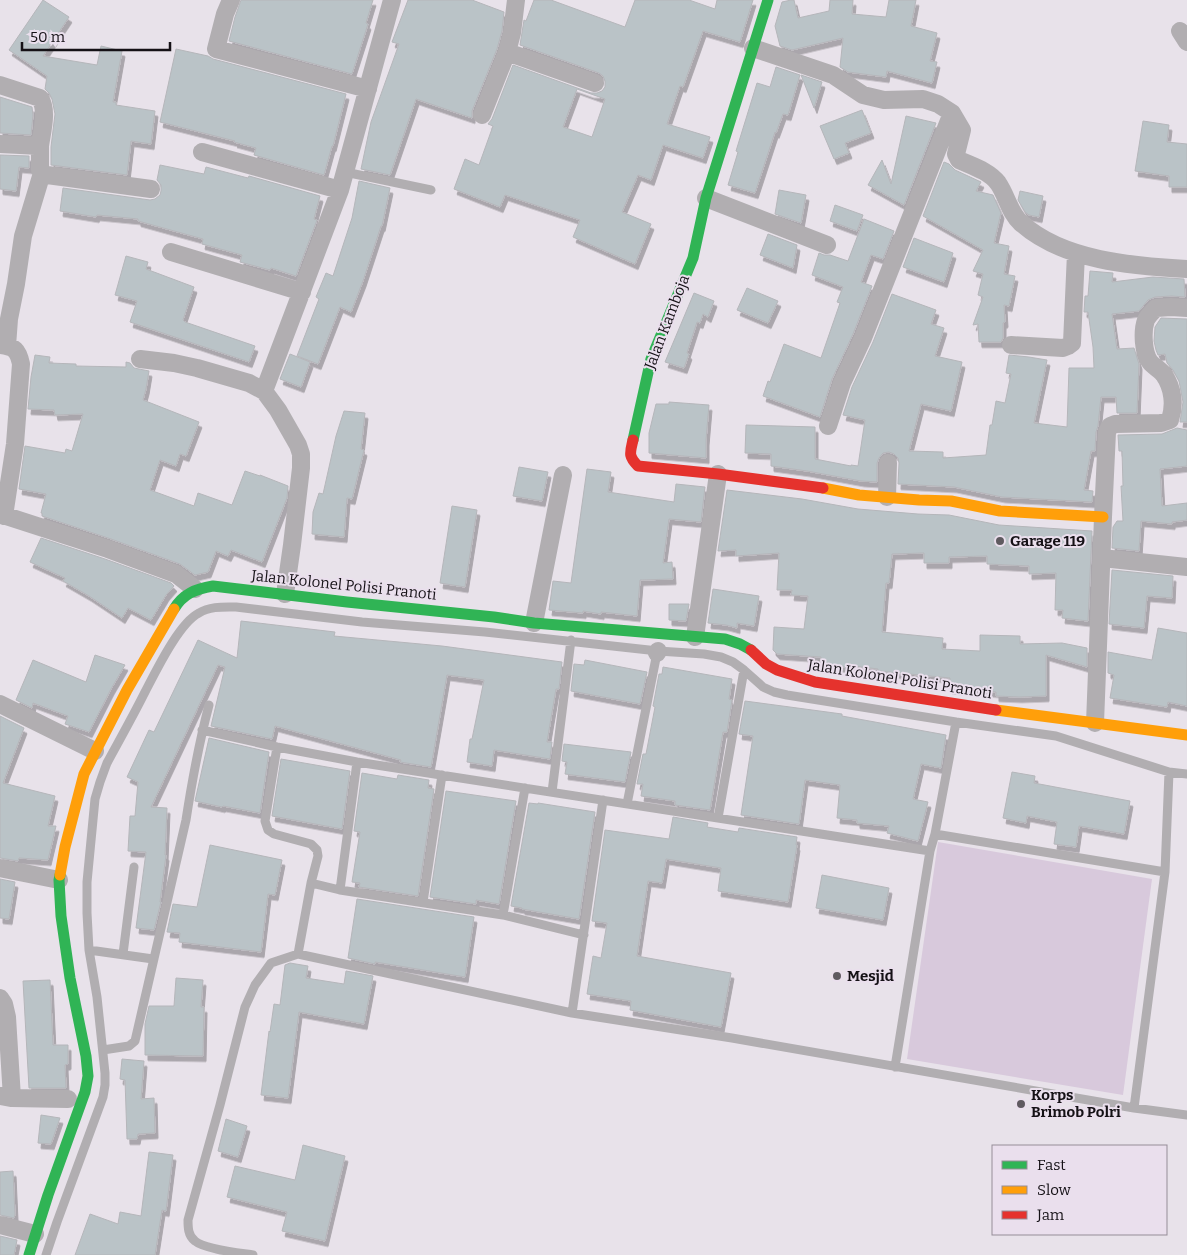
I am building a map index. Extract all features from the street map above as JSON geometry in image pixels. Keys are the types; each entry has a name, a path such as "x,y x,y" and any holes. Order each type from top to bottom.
{"street":[{"path":"230,0 216,49 368,88"},
{"path":"264,391 340,190 392,0"},
{"path":"482,115 507,52 512,33 516,0"},
{"name":"Jalan Kamboja","path":"718,474 638,466 631,459 630,453 651,359 693,258 706,198 768,0"},
{"path":"753,48 833,75 863,95 884,100 923,99 938,104 952,113 962,130 956,154 959,160 982,170 993,178 1012,212 1020,222 1042,238 1076,253 1104,260 1154,267 1187,269"},
{"path":"507,52 595,82"},
{"path":"0,85 40,98 43,103 44,113 40,146 42,173 23,236 4,345 15,349 21,364 15,444 2,515 108,549 176,574 195,589 178,602 127,690 95,751 84,774 64,847 59,880 61,916 88,1076 85,1092 48,1195 29,1255"},
{"path":"828,426 842,384 863,338 952,113"},
{"path":"0,144 40,146"},
{"path":"202,152 340,190"},
{"path":"42,173 57,177 151,189"},
{"path":"706,198 827,245"},
{"path":"170,252 302,292"},
{"path":"1011,345 1063,348 1072,343 1076,253"},
{"path":"1095,723 1108,432 1110,426 1115,424 1161,423 1170,420 1173,410 1172,392 1164,374 1154,367 1148,359 1143,340 1146,320 1156,308 1187,308"},
{"path":"140,359 174,363 230,376 249,383 264,391 278,410 298,445 301,454 292,545 284,594"},
{"path":"887,497 888,463"},
{"path":"695,637 718,474 804,485 859,495 951,501 1000,511 1103,517"},
{"path":"534,622 563,475"},
{"path":"1102,558 1187,567"},
{"name":"Jalan Kolonel Polisi Pranoti","path":"195,589 213,586 347,602 494,616 534,622 725,639 737,643 777,670 815,682 1019,714 1187,735"},
{"path":"0,704 95,751"},
{"path":"0,868 59,880"},
{"path":"0,998 4,1004 7,1017 6,1097 68,1099"},
{"path":"0,1224 35,1234"}],"lane":[{"path":"345,172 430,190"},
{"path":"46,1255 103,1097 105,1085 97,998 88,950 86,913 95,799 107,763 169,647 184,626 199,612 218,607 236,608 362,622 571,640 657,652 704,654 734,662 763,687 774,692 956,722 1056,736 1169,772 1187,774"},
{"path":"552,792 571,640"},
{"path":"626,804 657,652"},
{"path":"718,818 744,670"},
{"path":"103,1050 129,1046 135,1041 186,820 202,730 209,705"},
{"path":"896,1067 930,852 956,722"},
{"path":"202,730 356,762 930,852"},
{"path":"277,746 264,822 268,830 274,834 311,844 317,850 318,856 298,954"},
{"path":"340,890 356,762"},
{"path":"1134,1108 1165,872 1169,772"},
{"path":"422,902 442,775"},
{"path":"503,915 525,788"},
{"path":"572,1013 603,800"},
{"path":"935,834 1165,872"},
{"path":"123,954 134,867"},
{"path":"311,883 340,890 503,915 584,935"},
{"path":"88,950 154,959"},
{"path":"253,1255 202,1246 194,1241 189,1232 188,1220 245,1007 254,985 271,963 298,954 572,1013 732,1038 1134,1108 1187,1115"}],"shaded area":[{"path":"938,842 1152,879 1123,1095 907,1059"}],"building":[{"path":"43,0 69,17 43,56 97,65 101,46 122,51 113,102 116,102 116,105 155,111 151,144 131,141 127,175 51,165 55,114 52,99 45,89 47,76 9,50"},
{"path":"241,0 373,0 366,23 368,24 352,74 229,41"},
{"path":"408,0 472,0 504,12 502,31 497,49 472,111 472,118 416,99 390,175 361,169 371,122 399,44 392,42"},
{"path":"534,0 551,0 625,27 635,0 689,0 715,9 717,0 753,0 740,42 703,31 683,87 680,86 667,124 710,137 703,158 663,145 651,180 638,175 622,212 651,224 635,264 573,237 580,220 505,195 500,207 454,189 465,159 479,165 493,126 488,124 492,119 513,65 591,93 602,91 605,87 603,76 599,73 520,45 524,20 526,21","holes":["577,89 605,99 592,137 563,127"]},
{"path":"794,0 798,18 829,11 830,0 853,0 852,14 886,17 889,0 916,0 911,26 937,33 930,61 937,62 932,83 887,71 886,77 848,72 840,67 843,38 792,50 780,46 775,26 782,2"},
{"path":"176,49 346,94 324,175 254,155 256,148 235,141 160,122"},
{"path":"776,67 800,75 788,115 783,114 775,132 755,193 728,185 738,152 736,151 757,83 770,87"},
{"path":"801,75 822,82 814,108"},
{"path":"0,97 32,107 31,135 0,133"},
{"path":"862,110 871,133 845,143 849,153 834,159 820,126"},
{"path":"906,116 936,123 904,205 868,185 882,160 891,184"},
{"path":"1143,121 1169,125 1167,142 1187,144 1187,187 1169,187 1169,176 1135,171"},
{"path":"0,155 29,156 29,168 19,167 16,191 0,189"},
{"path":"944,162 955,170 981,182 976,191 993,195 1001,213 994,243 1009,246 1004,274 1015,276 1009,306 1004,305 1005,322 1003,323 1003,338 1001,342 979,342 978,324 973,325 983,297 978,295 983,274 973,271 983,250 923,216"},
{"path":"160,165 204,174 206,167 248,178 249,176 320,196 314,219 317,220 296,276 271,268 270,270 240,262 242,255 202,244 203,239 138,221 138,219 97,215 96,217 60,211 63,188 150,200 155,199 160,195 161,191 161,185 157,180"},
{"path":"359,181 390,188 382,226 351,312 340,307 318,364 297,356 319,299 316,297 326,273 333,276 352,218"},
{"path":"779,190 806,195 801,223 775,214"},
{"path":"1020,191 1043,196 1039,217 1025,212 1018,200"},
{"path":"835,205 863,215 857,231 830,221"},
{"path":"864,219 894,231 883,259 871,255 861,282 872,286 853,334 832,379 820,417 763,396 784,344 821,358 840,303 837,302 843,287 812,275 819,253 848,261"},
{"path":"768,234 797,245 793,268 760,255"},
{"path":"914,238 953,253 944,282 903,267"},
{"path":"126,256 148,262 146,269 194,287 183,320 255,346 249,362 130,322 137,301 115,295"},
{"path":"1090,271 1113,273 1112,282 1153,277 1184,279 1185,297 1155,297 1148,300 1139,311 1112,314 1117,349 1134,348 1139,364 1137,413 1117,413 1116,397 1101,397 1095,451 1091,451 1084,490 1093,491 1092,502 1002,497 954,487 898,484 898,458 889,452 883,453 877,463 877,482 771,466 771,454 745,453 746,425 815,427 815,459 858,466 865,420 843,415 852,387 873,342 892,294 936,310 931,324 944,328 935,356 962,362 951,411 921,404 909,451 943,452 943,458 986,455 990,425 992,425 996,401 1005,403 1011,374 1006,373 1009,355 1047,360 1034,423 1067,427 1069,368 1094,368 1088,312 1084,312 1085,296 1088,296"},
{"path":"747,288 778,301 768,323 737,310"},
{"path":"694,293 714,301 708,317 703,314 700,323 697,322 684,368 665,362"},
{"path":"1161,318 1187,319 1187,422 1180,422 1183,402 1179,381 1167,363 1165,354 1158,355 1156,350 1154,341 1155,327"},
{"path":"290,354 310,362 301,387 280,379"},
{"path":"35,355 50,357 49,363 76,364 76,366 126,367 126,362 130,363 134,368 149,371 143,400 199,422 186,456 180,454 176,466 160,460 150,490 194,506 198,493 232,505 245,471 288,486 287,498 262,562 231,550 228,556 216,551 208,572 195,575 180,564 42,516 41,513 46,494 19,489 25,446 65,453 66,449 72,451 83,414 55,415 54,410 28,409"},
{"path":"669,402 709,405 706,458 649,453 649,433 656,404 669,404"},
{"path":"344,411 365,413 361,449 364,450 352,499 347,498 344,537 312,534 313,512 319,493 323,494 336,436"},
{"path":"1177,428 1187,430 1187,466 1160,469 1162,506 1187,503 1187,520 1172,522 1172,524 1141,521 1139,551 1112,548 1113,527 1117,521 1123,521 1122,451 1119,451 1118,435 1162,434"},
{"path":"519,467 548,472 542,501 513,496"},
{"path":"587,469 611,472 608,492 674,502 676,484 705,487 701,522 669,519 663,563 672,562 673,579 640,580 637,616 601,612 601,614 583,611 583,613 549,610 553,581 571,583"},
{"path":"727,490 802,499 858,509 949,515 999,525 1092,531 1088,621 1062,618 1063,610 1055,610 1056,573 1029,574 1029,566 987,564 987,556 949,557 949,563 924,563 924,553 892,554 889,583 886,583 882,632 943,638 942,649 980,651 980,635 1020,636 1020,644 1062,643 1087,648 1087,667 1046,655 1046,696 1019,697 996,696 996,692 949,688 950,678 878,671 878,669 846,665 845,667 821,665 821,657 777,654 773,650 774,627 804,629 808,596 791,595 792,590 777,590 779,553 736,556 736,550 718,551"},
{"path":"452,506 477,510 465,587 440,583"},
{"path":"41,538 105,559 171,583 174,586 166,595 151,620 128,608 122,618 63,581 65,578 30,562"},
{"path":"1112,570 1173,576 1172,598 1147,596 1144,628 1109,624"},
{"path":"713,589 759,596 754,626 737,623 737,628 708,623"},
{"path":"669,604 689,604 686,621 669,620"},
{"path":"241,621 335,632 334,636 442,646 562,662 559,689 556,689 547,742 552,742 550,759 494,750 492,766 467,762 470,739 472,739 484,680 447,675 431,767 400,762 401,760 275,726 272,739 211,726 225,667 218,665 151,807 167,808 166,855 161,902 154,930 136,928 146,852 128,851 130,816 135,816 138,782 127,777 149,730 154,732 198,640 237,658"},
{"path":"1158,628 1187,633 1187,706 1168,702 1167,707 1110,698 1114,675 1108,673 1108,652 1152,660"},
{"path":"95,655 125,665 89,732 65,724 68,716 33,703 32,708 16,700 33,660 86,682"},
{"path":"585,660 647,672 640,704 571,691 574,664 584,665"},
{"path":"663,667 732,679 729,699 732,700 727,732 723,732 710,810 675,805 675,801 641,796 643,784 637,784 643,754 646,754 659,674 662,674"},
{"path":"745,701 842,714 842,716 946,735 941,768 921,764 913,799 928,802 918,841 887,833 889,826 857,823 857,820 837,818 840,785 805,780 799,824 741,815 753,736 739,734"},
{"path":"0,716 24,728 3,783 55,796 48,826 56,826 48,860 19,858 18,861 0,858"},
{"path":"209,738 269,752 260,813 195,801"},
{"path":"564,744 631,752 625,782 565,774 567,762 562,761"},
{"path":"281,759 350,771 342,829 272,816"},
{"path":"1012,772 1035,776 1034,783 1130,801 1124,834 1079,826 1076,847 1054,844 1057,822 1027,816 1026,823 1003,818"},
{"path":"362,773 397,779 398,775 429,780 428,788 434,789 418,896 359,887 360,883 352,882 360,832 354,831"},
{"path":"446,791 516,801 499,904 476,900 476,904 430,897"},
{"path":"529,803 595,812 579,919 511,906"},
{"path":"673,817 708,823 707,827 738,832 739,828 797,837 788,902 718,891 721,868 666,859 662,883 648,881 637,956 731,973 721,1027 630,1010 631,1001 587,994 593,956 601,958 607,923 592,921 605,830 669,839"},
{"path":"210,845 282,860 275,895 268,894 261,952 179,942 180,933 167,932 173,904 197,907"},
{"path":"822,875 889,888 883,920 816,908"},
{"path":"0,879 15,882 9,919 0,918"},
{"path":"357,899 474,917 465,977 375,962 375,964 348,958"},
{"path":"290,963 308,966 306,978 344,984 346,971 373,976 364,1024 299,1012 288,1098 261,1095 274,1004 280,1005 285,965"},
{"path":"176,978 203,980 201,1007 204,1007 203,1056 145,1055 145,1024 149,1006 174,1006"},
{"path":"50,980 53,1045 68,1045 68,1064 65,1065 66,1088 29,1088 23,981"},
{"path":"122,1059 144,1061 141,1099 154,1098 155,1133 138,1134 137,1139 127,1139 125,1080 120,1079"},
{"path":"41,1115 60,1118 51,1144 38,1143"},
{"path":"226,1119 247,1126 238,1157 218,1151"},
{"path":"303,1145 345,1156 325,1241 282,1231 287,1212 227,1197 235,1166 295,1180"},
{"path":"149,1152 173,1155 166,1211 162,1210 155,1255 75,1255 90,1214 118,1224 120,1212 141,1216"},
{"path":"13,1171 14,1218 0,1215 0,1172"},
{"path":"0,1236 17,1240 14,1255 0,1255"}],"traffic: fast":[{"path":"633,440 651,359 693,258 706,198 768,0"},
{"path":"174,609 190,593 213,586 534,623 725,639 751,650"},
{"path":"29,1255 48,1195 85,1092 88,1076 61,916 60,875"}],"traffic: slow":[{"path":"823,488 859,495 951,501 1000,511 1103,517"},
{"path":"60,875 65,847 84,774 127,690 174,609"},
{"path":"996,710 1187,735"}],"traffic: jam":[{"path":"633,440 631,454 638,466 718,474 823,488"},
{"path":"751,650 766,664 777,670 815,682 996,710"}],"place":[{"name":"Garage 119","path":"1000,541"},
{"name":"Mesjid","path":"837,976"},
{"name":"Korps Brimob Polri","path":"1021,1104"}]}
